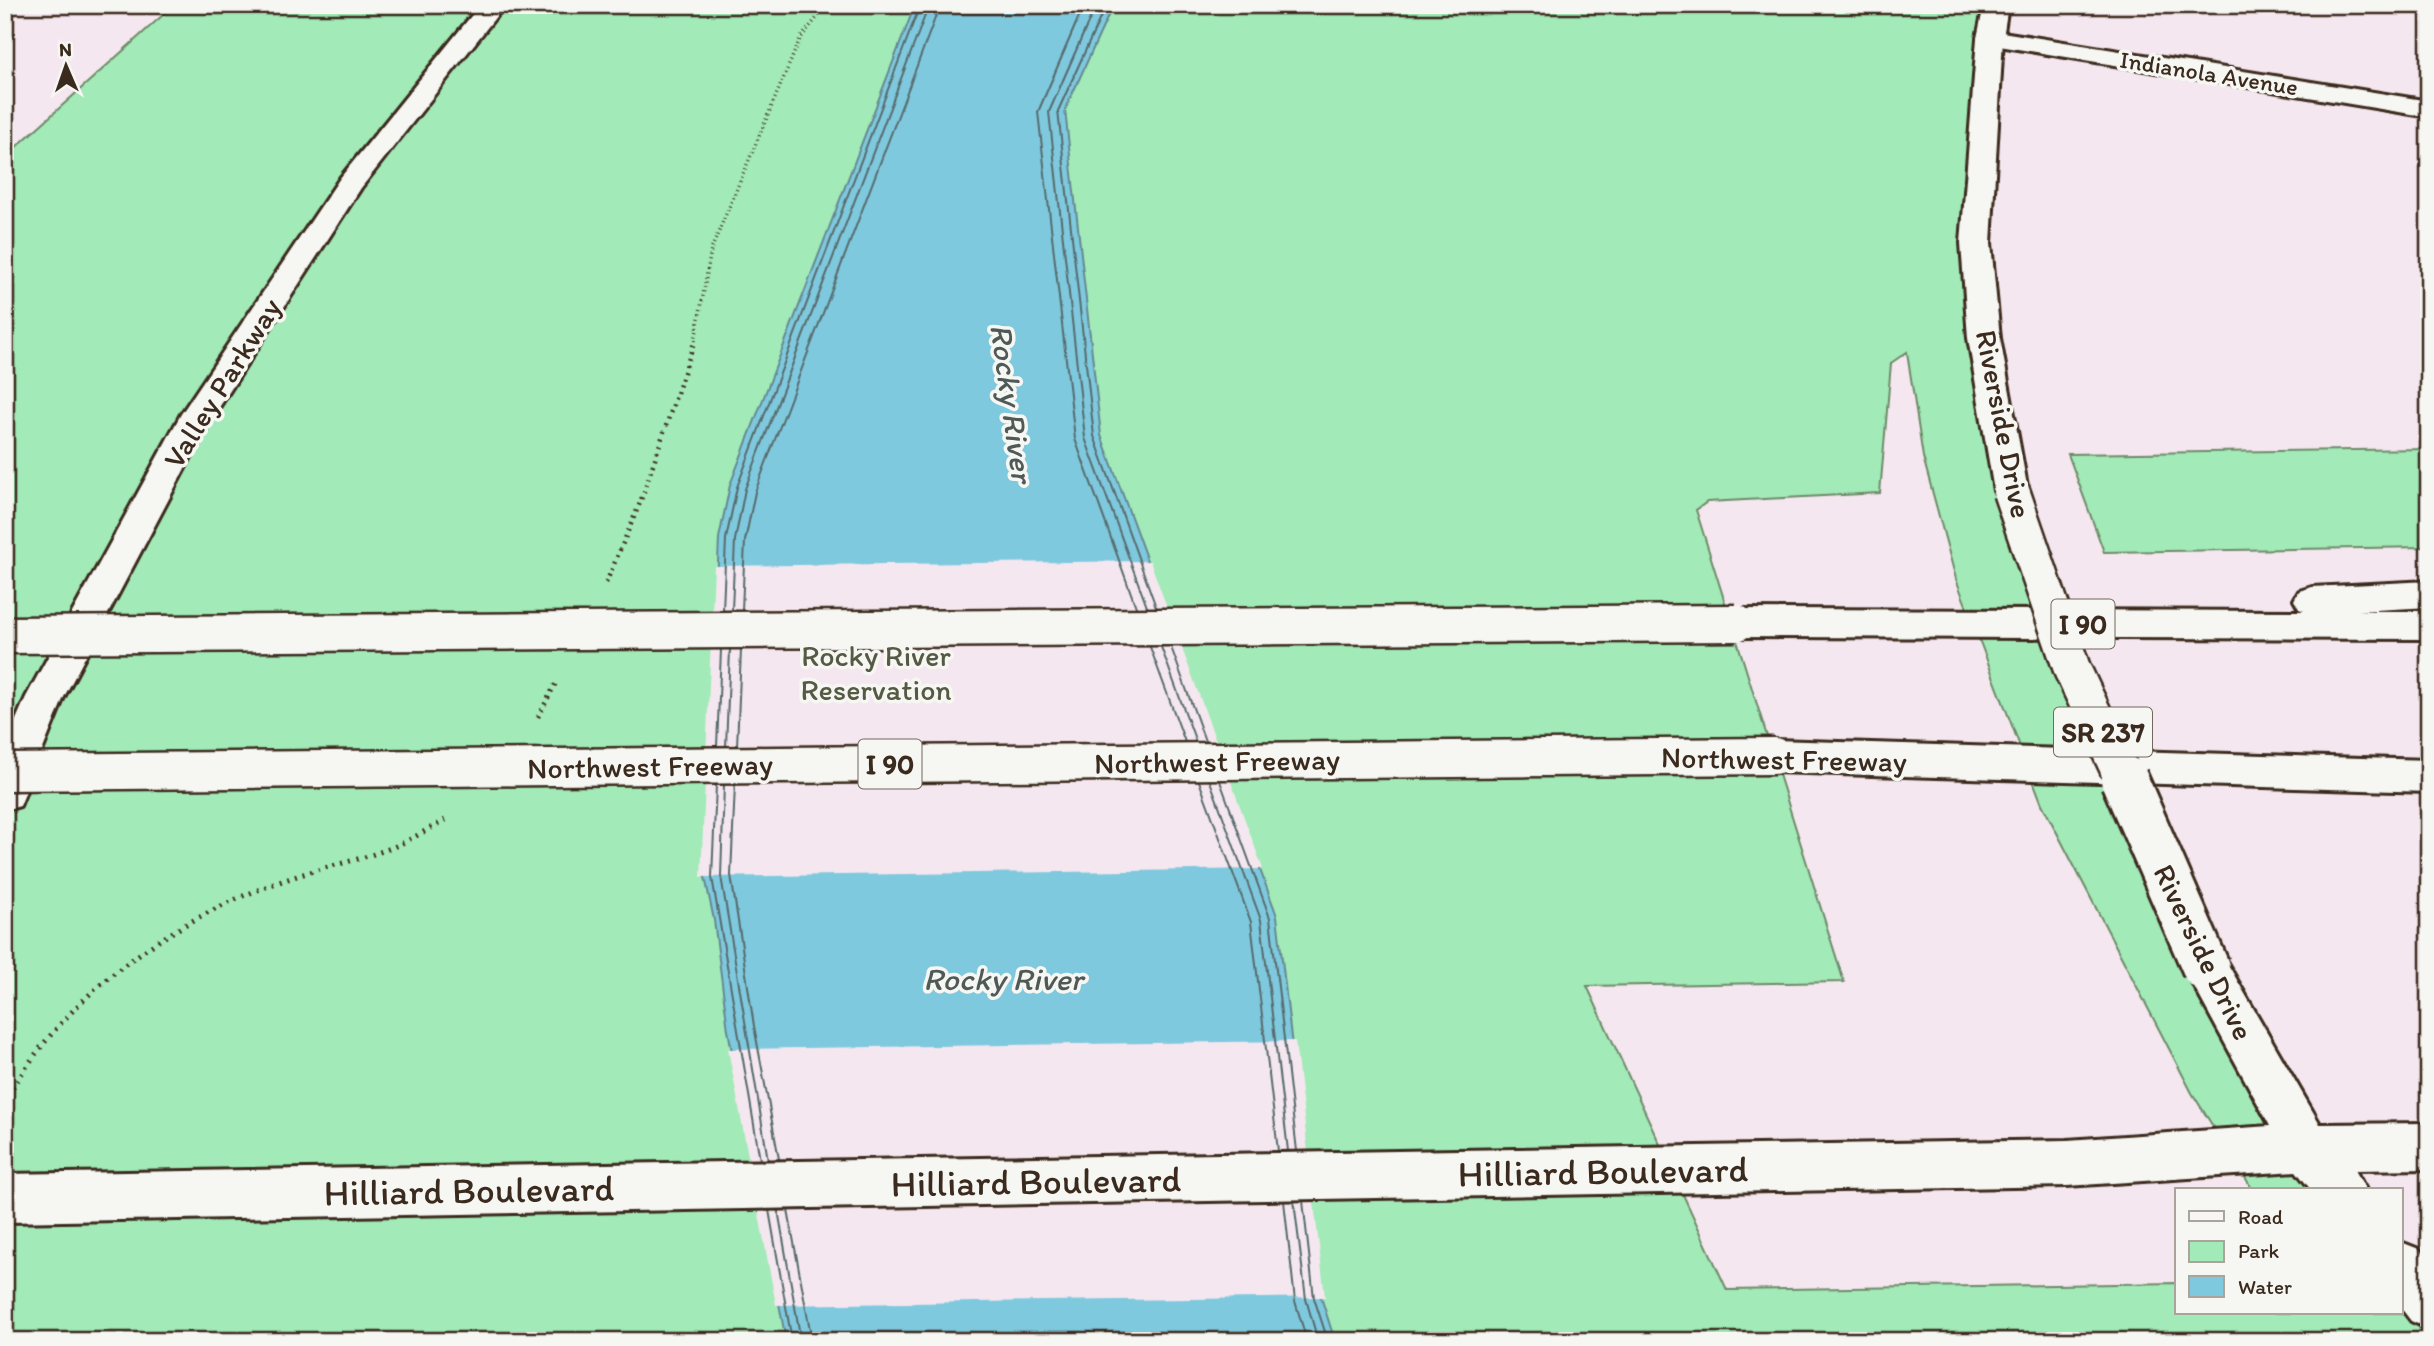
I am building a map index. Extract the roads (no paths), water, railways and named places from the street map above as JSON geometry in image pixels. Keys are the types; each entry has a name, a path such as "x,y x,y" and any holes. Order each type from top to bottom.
{"main road":[{"name":"Valley Parkway","path":"5,794 45,697 193,422 350,184 493,5"},
{"name":"Riverside Drive","path":"1996,5 1990,37 1976,243 1984,338 2011,491 2072,669 2105,736 2206,968 2307,1147 2339,1188"},
{"name":"Indianola Avenue","path":"1990,37 2429,109"},
{"path":"1882,624 2429,594"},
{"name":"I 90","path":"5,635 1736,623 2429,625"},
{"name":"Northwest Freeway","path":"5,772 1774,756 2429,776"},
{"name":"Hilliard Boulevard","path":"5,1198 2067,1163 2307,1147 2429,1146"},
{"path":"2402,1268 2429,1303"}],"water":[{"name":"Rocky River","path":"915,5 1113,5 1065,110 1101,435 1277,916 1321,1297 1335,1341 786,1341 728,1030 714,920 705,877 719,538 730,485"}],"park label":[{"name":"Rocky River Reservation","path":"876,672"}]}
